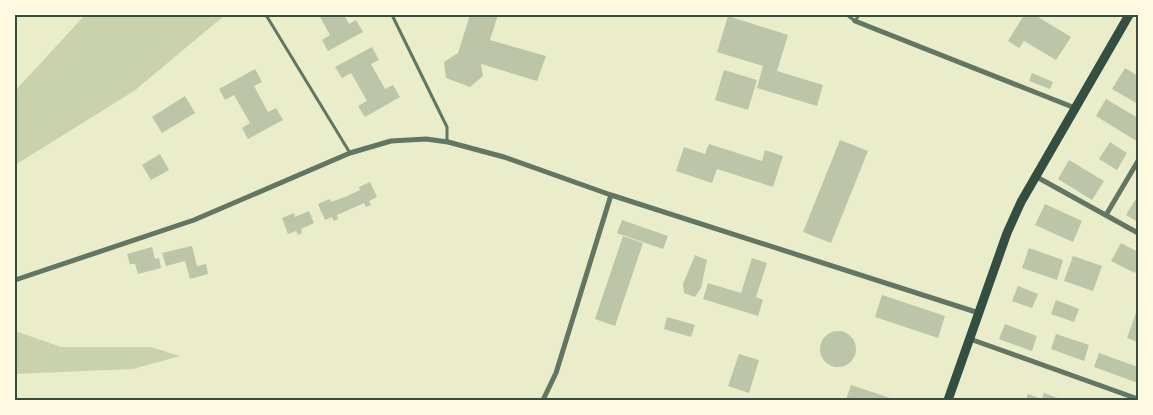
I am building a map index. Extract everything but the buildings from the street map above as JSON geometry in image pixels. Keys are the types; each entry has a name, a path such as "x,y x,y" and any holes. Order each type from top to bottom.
{"main road":[{"path":"948,400 1007,233 1035,176 1129,15"}],"street":[{"path":"855,21 1075,108"},
{"path":"15,280 194,220 350,153 400,140 447,142 504,157 611,195 979,313"},
{"path":"1106,215 1138,161"},
{"path":"1035,176 1138,233"},
{"path":"543,400 556,373 611,195"},
{"path":"970,339 1138,399"}],"lane":[{"path":"266,15 350,153"},
{"path":"392,15 447,127 447,142"},
{"path":"846,15 855,21 859,15"}],"green space":[{"path":"85,15 225,15 134,91 15,165 15,91"},
{"path":"15,331 61,347 151,347 180,356 133,369 15,374"}]}
